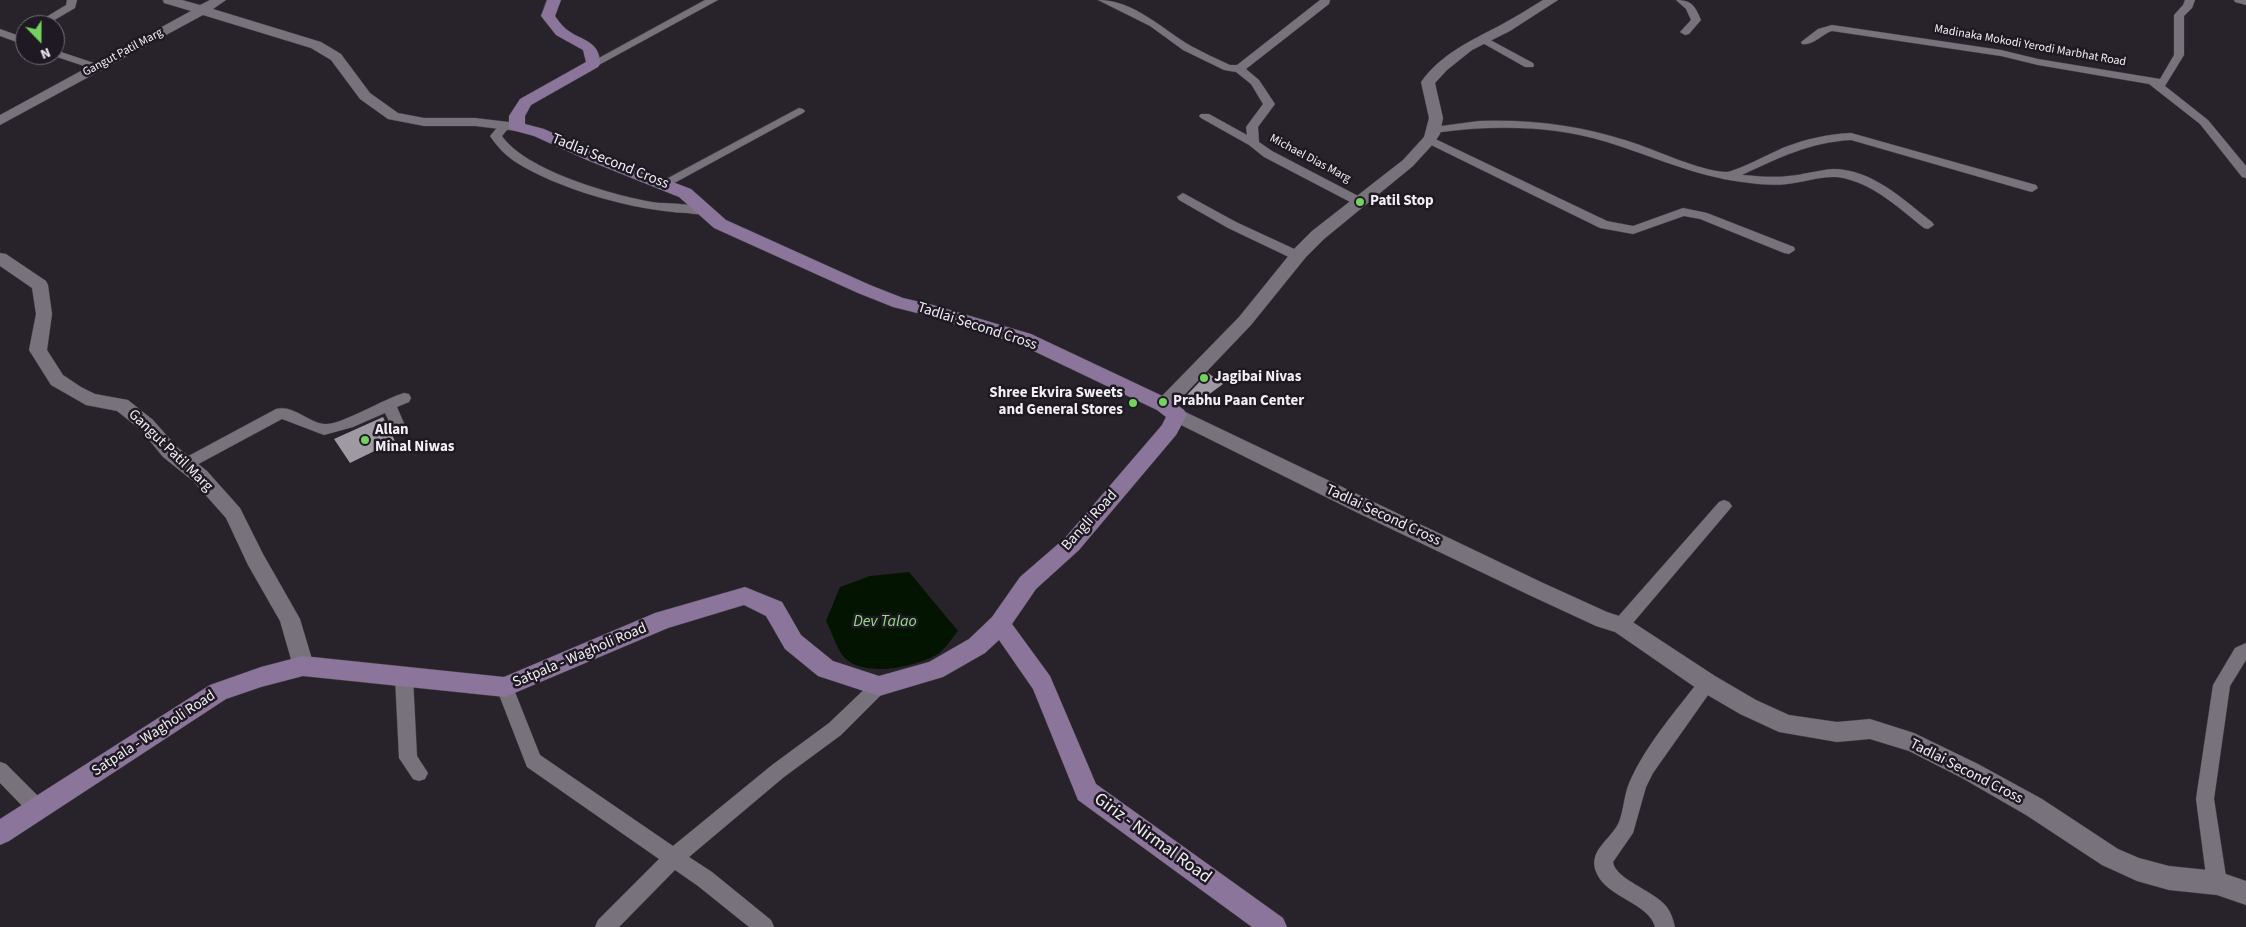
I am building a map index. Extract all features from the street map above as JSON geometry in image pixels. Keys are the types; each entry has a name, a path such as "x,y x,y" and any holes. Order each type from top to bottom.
{"main road":[{"path":"511,126 525,102 593,64 594,56 591,49 584,43 560,31 548,16 554,0"},
{"name":"Tadlai Second Cross","path":"511,126 539,132 592,157 685,193 720,224 864,289 900,303 927,309 1025,339 1170,410"},
{"name":"Bangli Road","path":"1000,624 1028,583 1072,544 1169,430 1170,410"},
{"name":"Satpala - Wagholi Road","path":"0,833 218,692 261,677 303,666 505,687 663,620 745,596 774,609 793,642 826,669 879,686"},
{"path":"879,686 936,670 977,646 1000,624"},
{"name":"Giriz - Nirmal Road","path":"1000,624 1042,683 1087,792 1274,927"}],"street":[{"path":"57,15 71,6 72,0"},
{"name":"Tadlai Second Cross","path":"169,0 316,44 336,57 365,96 393,116 424,122 475,122 511,126"},
{"name":"Gangut Patil Marg","path":"0,121 220,0"},
{"path":"593,64 712,0"},
{"name":"Michael Dias Marg","path":"1103,0 1154,24 1187,48 1228,68 1239,69 1255,82 1269,104 1252,127 1253,143 1268,154 1360,202"},
{"path":"1239,69 1325,2 1325,0"},
{"path":"1170,410 1298,256 1318,235 1408,163 1432,135 1436,118 1428,82 1442,67 1467,47 1552,0"},
{"path":"1681,0 1691,8 1696,20 1685,32"},
{"path":"2152,81 2163,83 2179,55 2180,15 2188,6 2190,0"},
{"path":"2239,0 2246,2"},
{"name":"Madinaka Mokodi Yerodi Marbhat Road","path":"1806,42 1822,31 1832,28 2001,53 2038,62 2152,81"},
{"path":"0,32 13,38"},
{"path":"1483,39 1529,65"},
{"path":"65,56 96,67"},
{"path":"2152,81 2204,122 2246,174"},
{"path":"663,184 799,111"},
{"path":"1205,116 1253,143"},
{"path":"1432,135 1471,124 1540,124 1609,139 1727,176 1761,181 1788,181 1835,173 1847,174 1881,188 1928,225"},
{"path":"511,126 496,136 498,141 510,153 528,165 582,186 651,206 702,210"},
{"path":"1432,135 1604,225 1633,230 1645,228 1683,212 1703,216 1789,250"},
{"path":"1727,176 1809,142 1838,136 1851,136 2032,188"},
{"path":"1183,197 1232,225 1298,256"},
{"name":"Gangut Patil Marg","path":"0,258 40,285 44,314 38,350 57,380 92,400 122,405 148,425 170,452 200,476 232,513 255,560 290,619 303,666"},
{"path":"186,464 281,413 324,430 348,424 404,398"},
{"path":"389,405 399,428"},
{"name":"Tadlai Second Cross","path":"1170,410 1363,507 1603,620 1620,625 1707,683 1748,707 1787,725 1837,732 1870,729 1914,743 1970,771 2034,807 2110,857 2137,869 2169,878 2217,883 2246,893"},
{"path":"1620,625 1724,506"},
{"path":"2217,883 2205,799 2222,685 2241,653 2246,650"},
{"path":"404,677 408,758 419,774"},
{"path":"1665,927 1660,914 1653,906 1615,882 1603,867 1603,859 1626,827 1639,781 1662,745 1707,683"},
{"path":"605,927 673,858 778,771 835,729 879,686"},
{"path":"505,687 533,761 705,879 764,927"},
{"path":"0,770 38,808"}],"water":[{"name":"Dev Talao","path":"909,572 958,631 938,654 917,663 889,669 876,669 852,663 843,656 826,621 840,587 870,576"}],"building":[{"name":"Jagibai Nivas","path":"1208,373 1223,384 1196,404 1186,396"},
{"name":"Allan Minal Niwas","path":"383,417 395,441 350,463 334,439"}],"place":[{"name":"Patil Stop","path":"1360,202"},
{"name":"Jagibai Nivas","path":"1204,378"},
{"name":"Prabhu Paan Center","path":"1163,402"},
{"name":"Shree Ekvira Sweets and General Stores","path":"1133,403"},
{"name":"Allan Minal Niwas","path":"365,440"}]}
